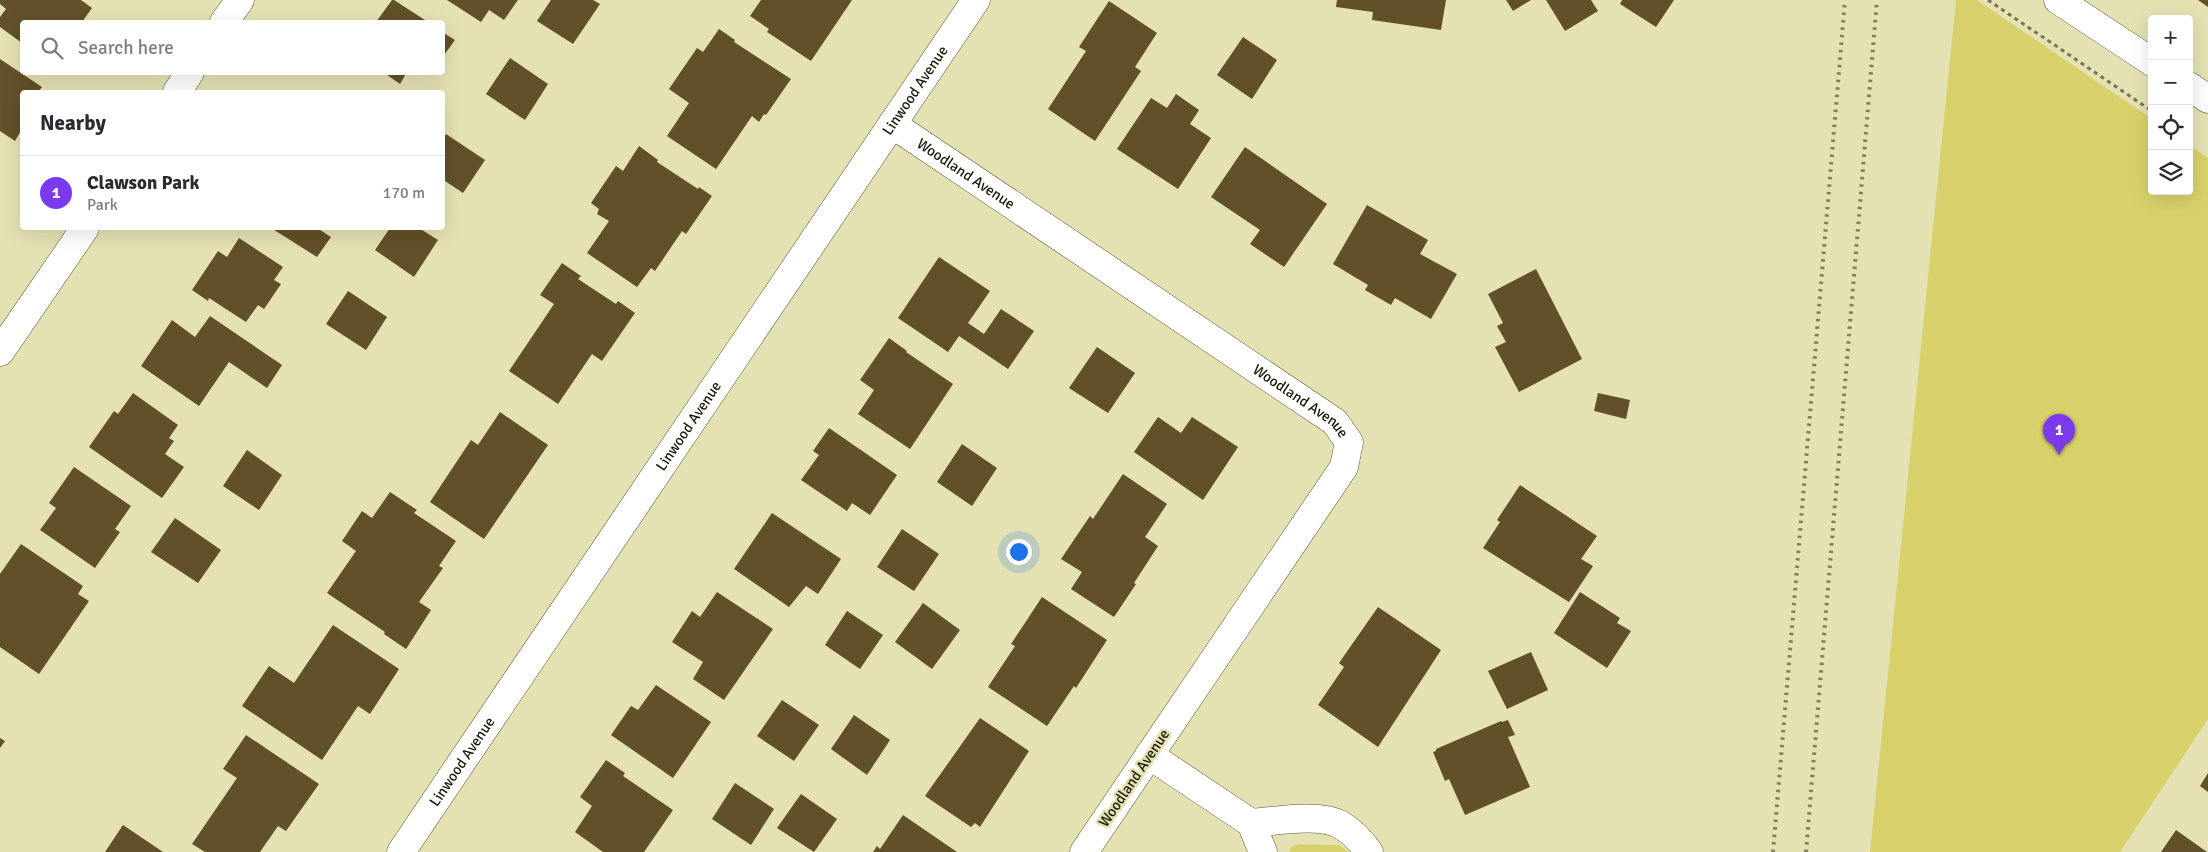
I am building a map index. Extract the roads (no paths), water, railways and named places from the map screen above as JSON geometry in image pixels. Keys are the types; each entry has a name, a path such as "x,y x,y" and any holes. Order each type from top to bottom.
{"street":[{"path":"225,20 240,0"},
{"name":"Linwood Avenue","path":"401,852 976,0"},
{"path":"2058,0 2149,60"},
{"path":"178,90 188,75"},
{"path":"2193,89 2208,99"},
{"name":"Woodland Avenue","path":"892,124 1334,422 1350,442 1344,467 1084,852"},
{"path":"0,352 84,230"},
{"path":"1149,755 1251,823 1263,852"},
{"path":"1251,823 1322,819 1340,824 1358,837 1370,852"}],"railway":[{"path":"1773,852 1845,0"},
{"path":"1806,852 1877,0"}],"place":[{"name":"Clawson Park","path":"2059,455"}]}
